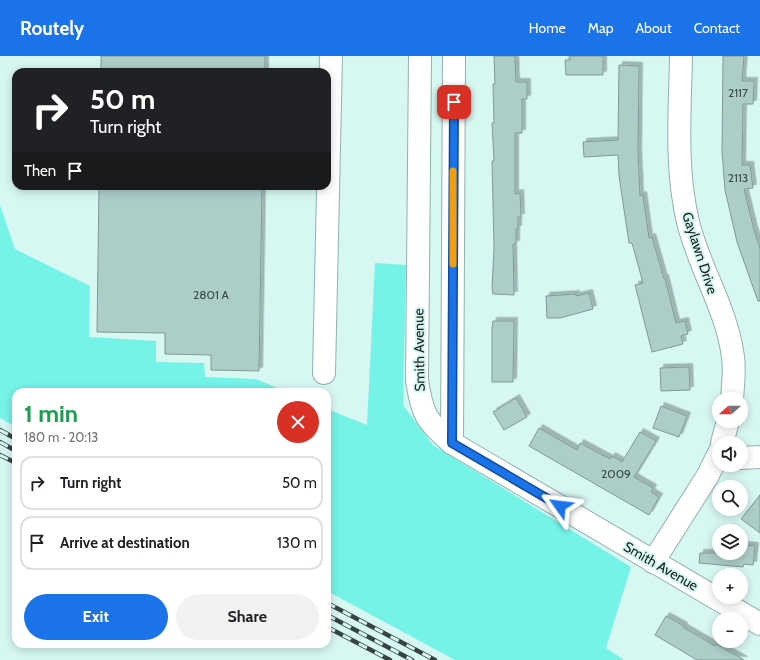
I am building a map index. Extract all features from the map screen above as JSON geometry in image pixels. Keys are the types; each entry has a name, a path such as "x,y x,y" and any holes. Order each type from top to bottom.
{"street":[{"path":"331,56 331,68"},
{"name":"Smith Avenue","path":"420,56 417,380 419,397 424,414 434,428 452,443 760,624"},
{"path":"452,443 454,56"},
{"name":"Gaylawn Drive","path":"681,56 680,151 682,188 688,222 696,250 729,334 734,358 732,392"},
{"path":"324,373 328,190"},
{"path":"748,458 760,458"},
{"path":"653,562 712,465"}],"shaded area":[{"path":"0,205 15,249 90,286 89,337 156,341 156,362 204,363 205,377 256,379 277,388 12,388 12,425 0,418"},
{"path":"375,263 406,265 403,405 433,445 631,567 606,648 624,660 455,660 331,593 331,411 367,425"}],"building":[{"path":"101,56 265,56 265,68 101,68"},
{"path":"494,56 515,56 516,82 527,82 527,99 522,99 522,133 515,133 515,194 520,193 521,217 518,217 516,244 513,244 514,295 493,294 492,288 494,247 492,161 494,161 492,123 494,123"},
{"path":"570,56 603,56 603,75 566,75 565,60 570,60"},
{"path":"723,56 744,56 742,81 754,81 753,104 743,104 742,165 750,165 753,188 744,189 760,248 760,301 758,301 737,242 725,190 722,152"},
{"path":"619,65 639,66 638,152 640,196 643,195 649,238 652,237 664,279 665,278 676,323 685,321 688,334 681,336 683,344 652,352 635,285 643,283 632,243 629,243 619,176 618,155 584,157 583,142 618,140"},
{"path":"99,190 262,190 259,371 211,370 211,355 165,354 165,333 97,332"},
{"path":"589,293 593,309 560,318 547,318 546,296 576,294 576,296"},
{"path":"493,321 514,321 513,382 492,382"},
{"path":"689,367 690,390 661,391 660,368"},
{"path":"516,398 527,417 504,430 493,412"},
{"path":"661,406 687,416 679,437 653,428"},
{"path":"539,428 577,450 580,443 610,459 612,456 622,462 640,432 656,441 634,477 653,488 651,492 659,497 649,515 529,446"},
{"path":"760,495 760,533 741,519 743,516 748,516 748,510"},
{"path":"748,546 755,546 753,565 744,564 743,567 699,563 700,553 712,553 712,560 748,560"},
{"path":"666,616 712,644 712,648 723,648 744,660 697,660 655,635"}],"railway":[{"path":"0,430 12,437"},
{"path":"0,442 12,449"},
{"path":"0,455 12,461"},
{"path":"331,605 435,660"},
{"path":"331,617 412,660"},
{"path":"331,629 390,660"}],"slow traffic":[{"path":"453,171 453,264"}],"route":[{"path":"454,102 452,443 560,506"}]}
